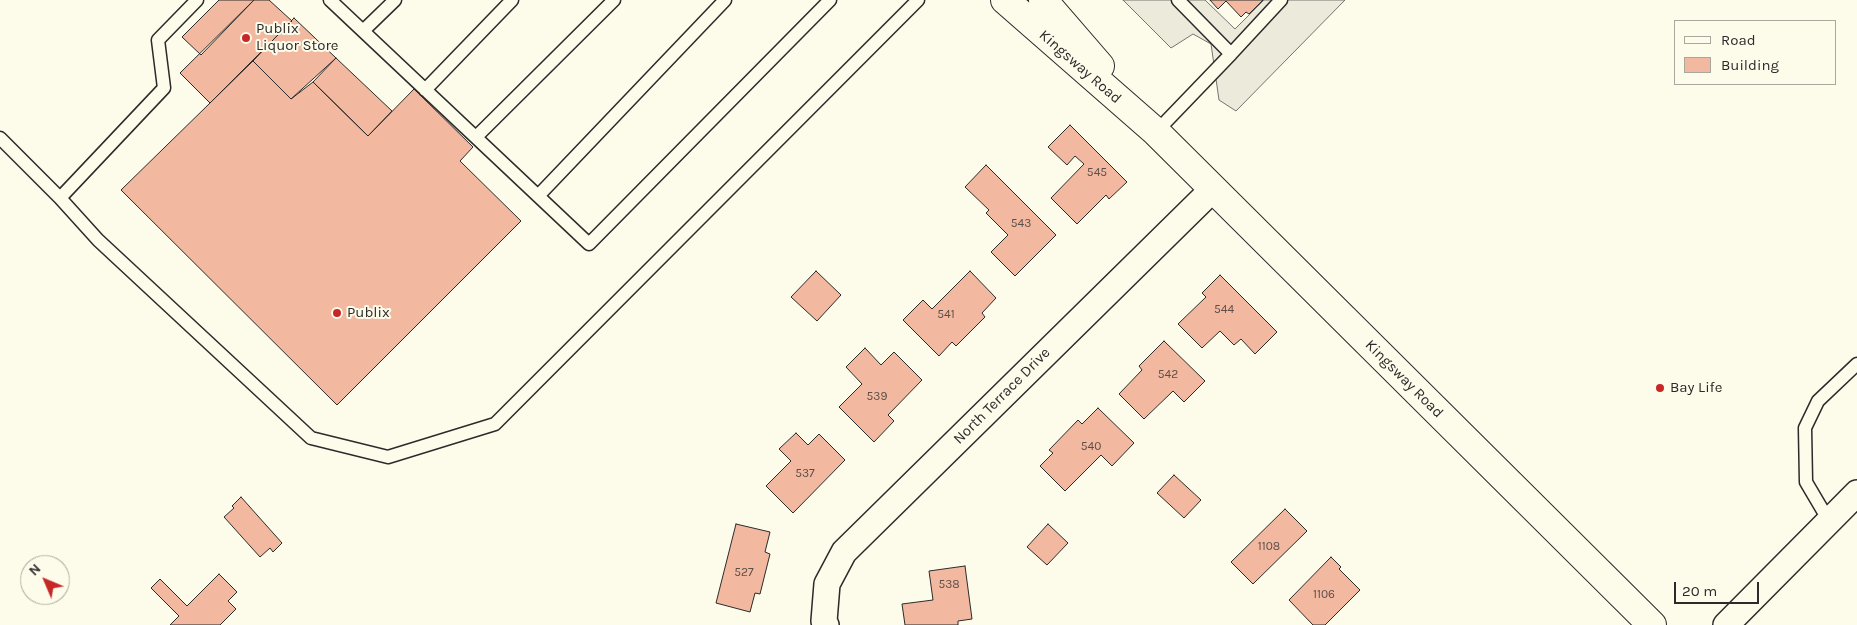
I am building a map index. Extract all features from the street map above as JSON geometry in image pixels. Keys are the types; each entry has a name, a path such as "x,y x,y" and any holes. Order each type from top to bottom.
{"street":[{"name":"Kingsway Road","path":"1005,0 1156,132 1652,625"},
{"name":"Kingsway Road","path":"1043,0 1156,132"},
{"name":"North Terrace Drive","path":"825,623 826,584 844,552 1213,189"},
{"path":"1726,625 1857,493"}],"lane":[{"path":"60,198 164,88 158,40 197,0"},
{"path":"330,0 589,244 830,0"},
{"path":"363,31 395,0"},
{"path":"426,90 512,0"},
{"path":"476,137 614,0"},
{"path":"538,196 726,0"},
{"path":"0,138 60,198 98,240 311,438 388,457 495,424 918,0"},
{"path":"1178,0 1231,54"},
{"path":"1156,132 1282,0"},
{"path":"1829,521 1806,482 1805,428 1818,401 1857,364"}],"shaded area":[{"path":"1123,0 1205,0 1235,29 1264,0 1345,0 1236,111 1219,100 1211,44 1193,34 1171,48"}],"building":[{"path":"219,0 254,0 201,55 182,37"},
{"name":"Publix Liquor Store","path":"254,0 269,0 292,21 210,103 180,73"},
{"path":"1210,0 1263,0 1249,14 1246,12 1241,17 1226,1 1218,9"},
{"path":"294,18 336,58 291,99 253,61"},
{"path":"336,58 392,111 368,136 313,82"},
{"name":"Publix","path":"253,61 291,99 313,82 368,136 414,89 473,147 460,161 521,221 337,405 121,190"},
{"path":"1070,125 1127,182 1109,199 1106,195 1077,224 1051,198 1084,164 1075,156 1067,165 1048,147"},
{"path":"986,165 1056,235 1015,276 991,252 1008,235 986,213 989,210 965,187"},
{"path":"816,271 841,295 817,321 791,297"},
{"path":"970,271 996,298 982,313 985,317 956,346 952,342 939,356 903,320 923,300 932,309"},
{"path":"1220,275 1277,332 1255,354 1241,339 1234,345 1220,331 1202,348 1178,324 1206,297 1202,293"},
{"path":"1164,341 1205,381 1184,402 1173,391 1144,419 1119,394 1142,370 1139,366"},
{"path":"865,348 881,365 894,352 922,380 888,415 894,421 874,442 839,407 862,384 846,367"},
{"path":"1098,408 1134,443 1112,466 1101,455 1065,491 1040,466 1053,453 1049,450 1078,420 1082,424"},
{"path":"796,433 808,445 819,434 845,460 793,513 766,486 791,461 779,449"},
{"path":"1174,475 1201,500 1184,518 1157,493"},
{"path":"241,497 282,543 273,552 270,548 260,557 224,517 234,508 232,506"},
{"path":"1285,509 1307,531 1253,584 1231,562"},
{"path":"736,524 770,532 765,552 770,554 760,594 755,593 750,612 716,603"},
{"path":"1048,524 1068,543 1047,565 1027,547"},
{"path":"1331,557 1341,567 1339,569 1360,590 1325,625 1313,625 1289,600"},
{"path":"965,566 972,619 958,621 958,625 905,625 902,604 933,600 929,571"},
{"path":"219,574 237,592 228,601 236,609 220,625 170,625 179,616 151,588 160,579 187,606"}],"place":[{"name":"Publix Liquor Store","path":"246,38"},
{"name":"Publix","path":"337,313"},
{"name":"Bay Life","path":"1660,388"}]}
